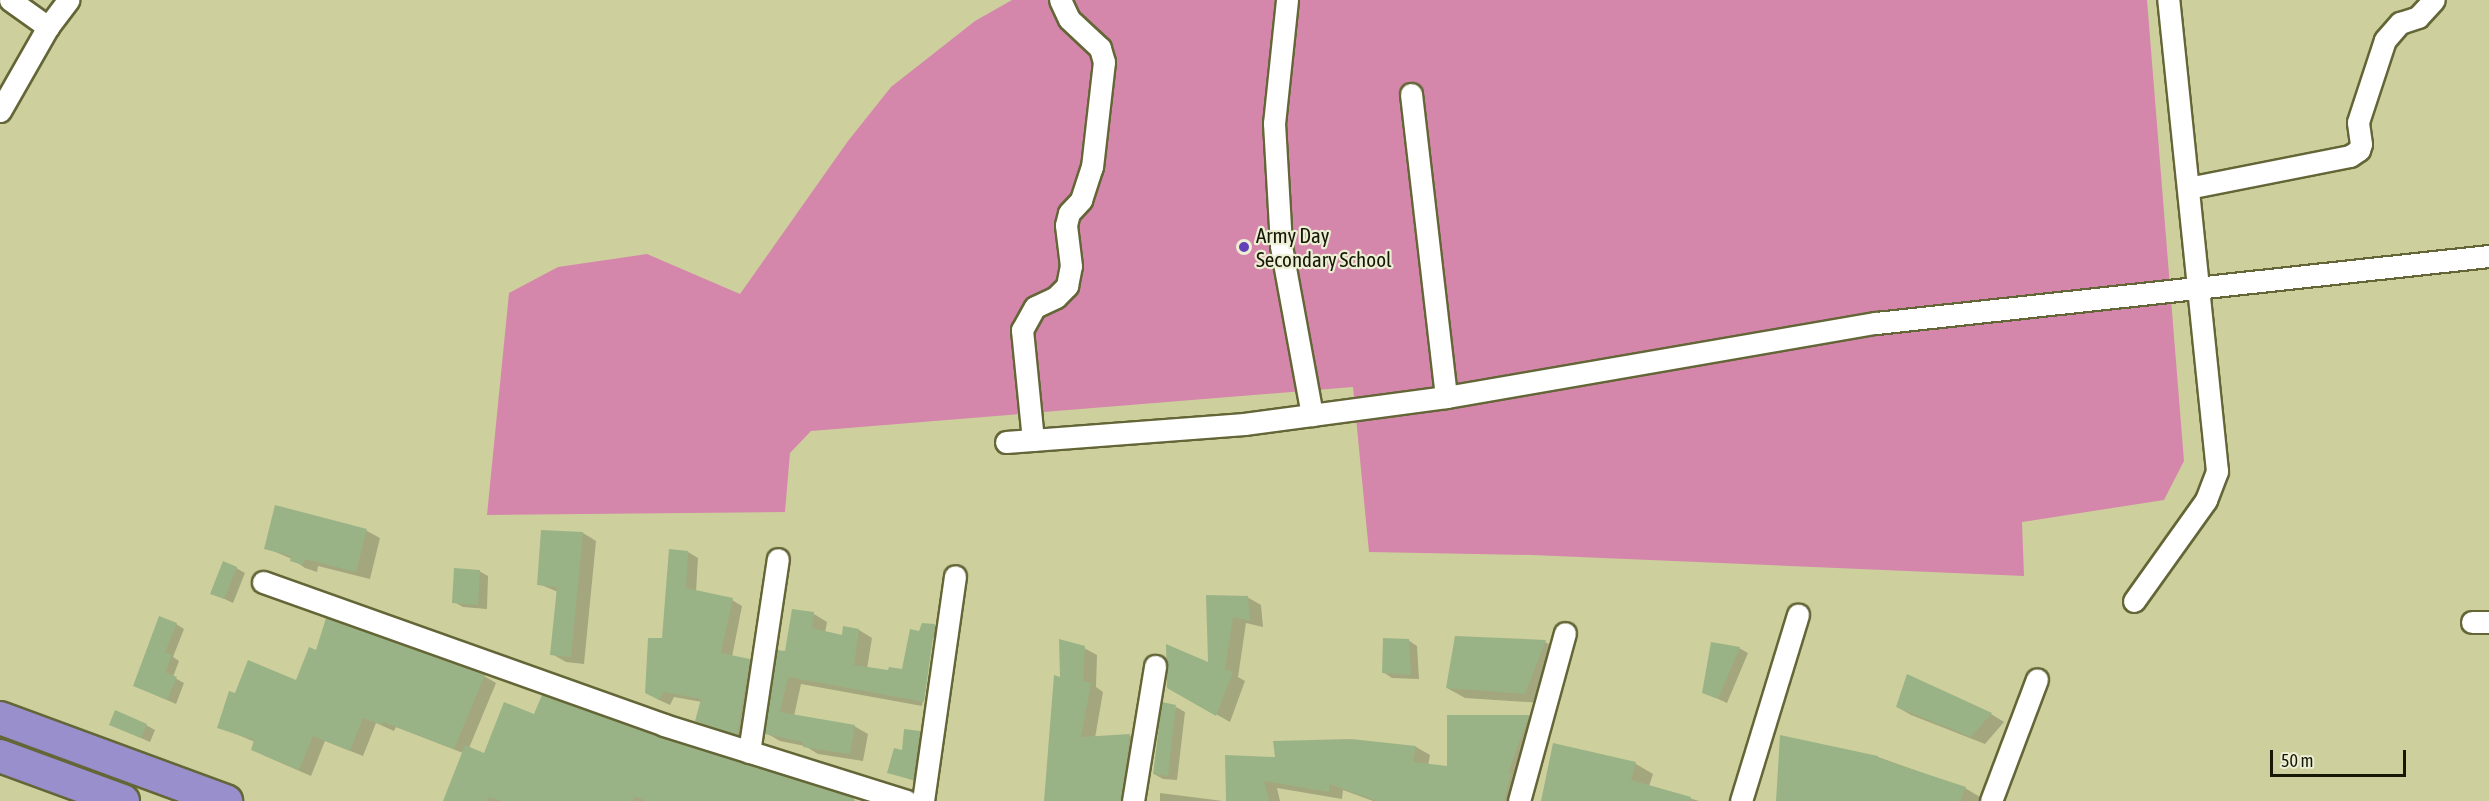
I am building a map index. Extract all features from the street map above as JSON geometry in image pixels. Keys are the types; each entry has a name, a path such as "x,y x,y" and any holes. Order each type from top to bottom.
{"highway":[{"path":"0,718 226,801"},
{"path":"0,756 123,801"}],"street":[{"path":"10,0 48,27"},
{"path":"0,111 48,27 68,0"},
{"path":"1033,440 1022,330 1035,308 1056,297 1067,286 1071,266 1066,225 1069,213 1081,200 1092,167 1104,62 1100,48 1069,19 1060,0"},
{"path":"1287,0 1274,123 1281,246 1312,415"},
{"path":"2134,601 2205,500 2217,471 2168,0"},
{"path":"2188,188 2350,156 2360,150 2358,122 2385,40 2400,23 2418,17 2434,0"},
{"path":"1410,94 1446,398"},
{"path":"1006,442 1244,424 1446,398 1876,323 2489,256"},
{"path":"749,752 778,559"},
{"path":"923,801 955,576"},
{"path":"263,582 664,725 906,801"},
{"path":"1742,801 1798,615"},
{"path":"1519,801 1565,633"},
{"path":"1133,801 1155,666"},
{"path":"1991,801 2037,678"}],"shaded area":[{"path":"1012,0 2147,0 2184,461 2164,500 2022,522 2024,576 1532,555 1369,552 1353,387 811,431 790,453 785,512 487,515 509,293 558,267 647,254 740,294 848,141 891,87 975,21"}],"building":[{"path":"275,505 367,529 356,572 305,559 303,565 290,561 291,556 264,549"},
{"path":"541,530 583,532 571,657 550,655 557,587 537,585"},
{"path":"669,549 688,551 686,588 733,598 721,653 750,659 737,735 695,721 701,699 664,692 659,700 645,693 648,638 662,638"},
{"path":"223,561 237,567 224,599 210,594"},
{"path":"454,568 480,570 478,605 452,603"},
{"path":"1206,595 1248,596 1250,621 1233,617 1225,669 1233,672 1216,716 1167,688 1166,644 1208,662"},
{"path":"792,609 814,612 812,628 842,635 843,626 859,629 854,665 888,670 889,667 902,669 910,629 919,631 922,623 935,624 924,702 788,677 780,712 855,725 850,754 803,747 803,742 765,734 777,650 785,651"},
{"path":"159,616 177,623 165,652 172,655 165,672 177,677 167,700 133,686"},
{"path":"326,618 485,675 454,749 383,722 382,725 363,718 350,751 313,736 299,770 251,750 254,740 217,728 229,691 235,693 248,660 296,680 309,647 316,650"},
{"path":"1455,636 1546,640 1525,694 1446,688"},
{"path":"1383,638 1409,639 1411,675 1382,673"},
{"path":"1059,639 1085,646 1083,681 1091,683 1081,737 1130,734 1121,801 1044,801 1054,675 1060,677"},
{"path":"1711,642 1740,647 1718,699 1702,693"},
{"path":"1907,674 1992,713 1971,737 1896,707"},
{"path":"542,695 660,737 854,798 854,801 646,801 634,796 633,801 501,801 489,797 488,801 443,801 465,745 484,753 504,702 534,714"},
{"path":"1162,702 1176,705 1168,776 1153,774"},
{"path":"115,710 147,724 141,738 109,725"},
{"path":"1447,715 1529,715 1508,773 1511,773 1504,801 1377,801 1329,784 1329,792 1264,781 1269,801 1226,801 1225,755 1275,757 1273,741 1351,739 1416,746 1413,762 1447,766"},
{"path":"904,729 920,731 913,780 887,773 894,748 902,750"},
{"path":"1780,735 1878,756 1878,758 1966,787 1960,801 1776,801"},
{"path":"1553,743 1636,762 1631,780 1691,797 1690,801 1541,801"}],"place":[{"name":"Army Day Secondary School","path":"1244,247"}]}
